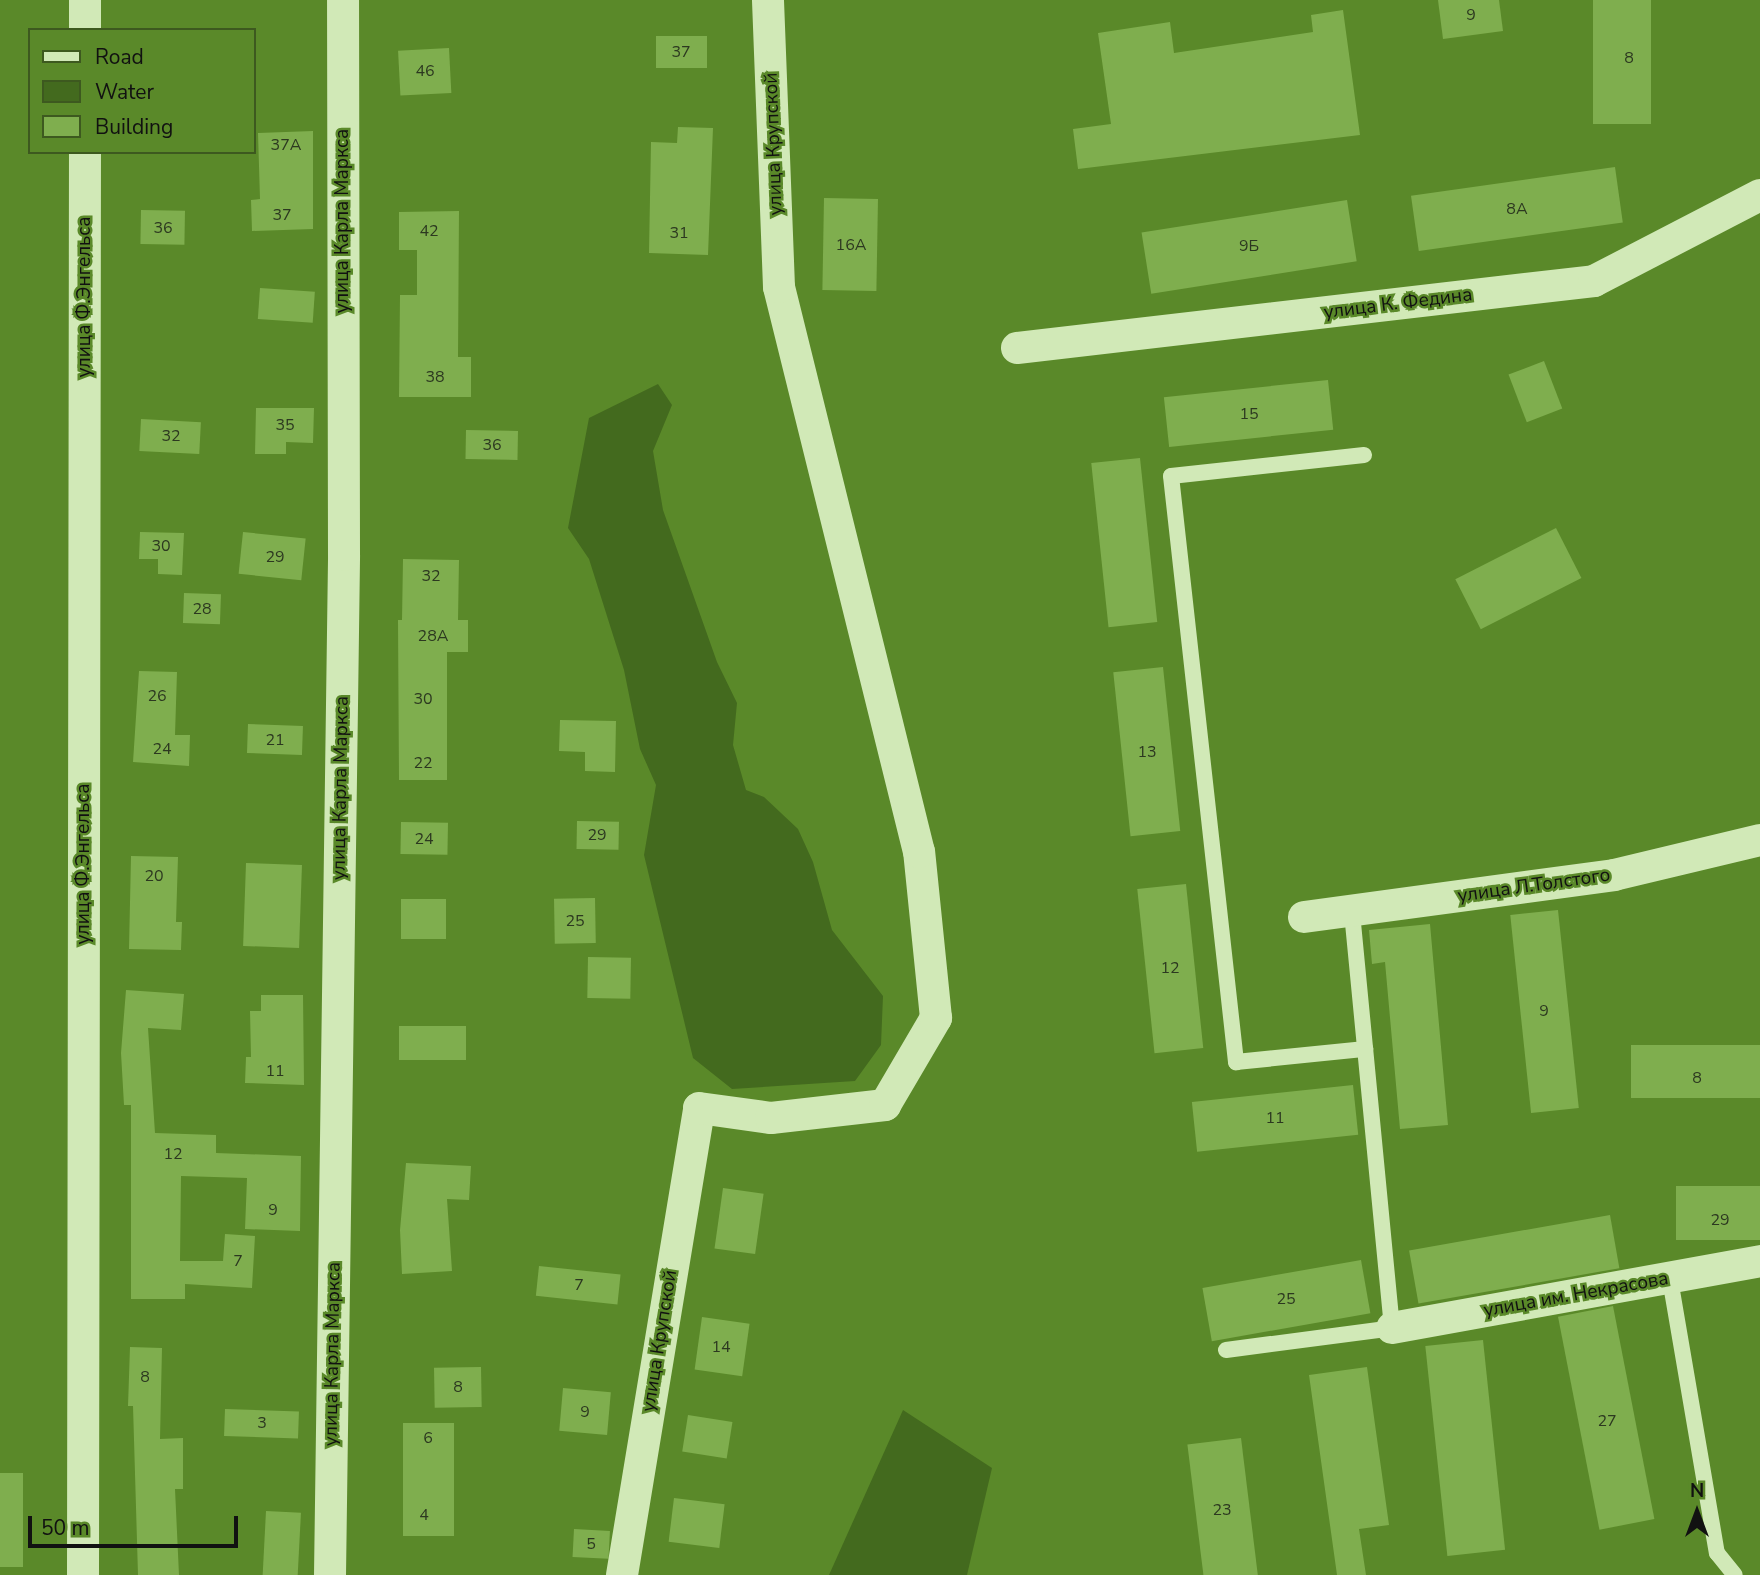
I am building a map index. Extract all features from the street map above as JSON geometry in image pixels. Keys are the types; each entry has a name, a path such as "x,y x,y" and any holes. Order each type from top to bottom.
{"street":[{"path":"85,0 85,28"},
{"name":"улица Карла Маркса","path":"330,1575 344,555 343,0"},
{"name":"улица Крупской","path":"622,1575 699,1108 771,1118 886,1105 936,1018 919,852 779,287 768,0"},
{"name":"улица Ф.Энгельса","path":"83,1575 85,154"},
{"name":"улица К. Федина","path":"1017,348 1594,281 1760,195"},
{"name":"улица Л.Толстого","path":"1304,917 1614,875 1760,840"},
{"name":"улица им. Некрасова","path":"1392,1328 1760,1261"}],"lane":[{"path":"1364,455 1171,476 1236,1062 1364,1049"},
{"path":"1226,1350 1392,1328 1352,911"},
{"path":"1670,1279 1717,1553 1735,1575"}],"water":[{"path":"658,384 672,405 653,451 663,510 717,662 737,703 733,745 746,790 764,797 798,829 813,862 832,930 883,996 881,1045 855,1081 732,1089 693,1058 644,855 656,785 640,749 624,670 589,559 568,528 589,418"},
{"path":"903,1410 992,1468 967,1575 829,1575"}],"building":[{"path":"1438,0 1499,0 1503,31 1443,39"},
{"path":"1593,0 1651,0 1651,124 1593,124"},
{"path":"1343,10 1360,135 1078,169 1073,129 1111,124 1098,33 1170,22 1174,53 1313,32 1311,15"},
{"path":"656,36 707,36 707,68 656,68"},
{"path":"449,48 451,93 400,96 398,51"},
{"path":"678,127 713,128 708,255 649,253 651,142 677,143"},
{"path":"313,131 313,229 252,231 251,200 260,199 258,133"},
{"path":"1615,167 1623,222 1419,251 1411,196"},
{"path":"824,198 878,199 876,291 822,290"},
{"path":"1347,200 1357,261 1151,294 1142,233"},
{"path":"141,210 185,211 184,245 140,244"},
{"path":"459,211 458,357 471,357 471,397 399,397 400,295 417,295 417,250 399,250 399,212"},
{"path":"260,288 315,292 313,323 258,319"},
{"path":"1544,361 1562,409 1527,422 1509,375"},
{"path":"1328,380 1333,430 1169,447 1164,397"},
{"path":"256,408 314,408 313,443 286,442 286,454 255,454"},
{"path":"141,419 201,422 199,454 139,451"},
{"path":"466,430 518,431 517,460 465,459"},
{"path":"1140,458 1157,622 1109,627 1091,463"},
{"path":"1556,528 1581,578 1481,629 1455,579"},
{"path":"140,532 184,533 182,575 158,574 158,559 139,559"},
{"path":"243,532 306,539 301,580 239,574"},
{"path":"403,559 459,560 458,620 468,620 468,652 447,652 447,780 399,780 398,620 402,620"},
{"path":"184,593 221,594 220,624 183,623"},
{"path":"1163,667 1180,831 1131,836 1113,672"},
{"path":"139,671 177,672 175,735 190,735 189,766 133,762"},
{"path":"560,720 616,721 615,772 585,771 585,752 559,751"},
{"path":"248,724 303,726 302,755 247,753"},
{"path":"577,821 619,822 619,850 577,849"},
{"path":"401,822 448,823 447,855 400,854"},
{"path":"131,856 178,857 176,922 182,922 181,950 129,949"},
{"path":"246,863 302,865 299,948 243,946"},
{"path":"1186,884 1203,1048 1155,1053 1137,889"},
{"path":"595,898 596,943 555,944 554,899"},
{"path":"401,899 446,899 446,939 401,939"},
{"path":"1558,910 1579,1108 1531,1113 1510,915"},
{"path":"1430,924 1448,1125 1400,1129 1385,962 1372,964 1369,930"},
{"path":"588,957 631,958 630,999 587,998"},
{"path":"126,990 184,994 181,1030 148,1028 155,1133 216,1135 216,1153 301,1156 300,1231 245,1229 247,1178 181,1176 180,1261 223,1261 225,1234 255,1236 252,1288 185,1284 185,1299 131,1299 131,1105 124,1105 121,1053"},
{"path":"261,995 303,995 304,1085 245,1083 246,1057 251,1057 250,1011 261,1011"},
{"path":"399,1026 466,1026 466,1060 399,1060"},
{"path":"1631,1045 1760,1045 1760,1098 1631,1098"},
{"path":"1353,1085 1358,1135 1197,1152 1192,1102"},
{"path":"406,1163 471,1166 469,1200 447,1199 452,1271 402,1274 400,1230"},
{"path":"1676,1186 1760,1186 1760,1240 1676,1240"},
{"path":"723,1188 764,1194 755,1254 715,1248"},
{"path":"1610,1215 1619,1268 1418,1304 1409,1250"},
{"path":"1361,1260 1370,1313 1212,1341 1202,1288"},
{"path":"539,1266 621,1275 617,1304 536,1296"},
{"path":"1613,1306 1654,1519 1599,1530 1558,1317"},
{"path":"702,1317 750,1324 742,1376 695,1369"},
{"path":"1483,1340 1505,1550 1447,1556 1425,1346"},
{"path":"130,1347 162,1348 160,1439 183,1438 183,1489 175,1489 179,1575 138,1575 133,1406 128,1406"},
{"path":"481,1367 482,1407 435,1408 434,1368"},
{"path":"1367,1367 1389,1525 1359,1529 1366,1575 1337,1575 1309,1375"},
{"path":"563,1388 611,1392 607,1435 559,1431"},
{"path":"225,1409 299,1412 298,1439 224,1436"},
{"path":"688,1415 732,1422 727,1459 682,1452"},
{"path":"403,1423 454,1423 454,1536 403,1536"},
{"path":"1241,1438 1258,1575 1203,1575 1187,1445"},
{"path":"0,1473 23,1473 23,1567 0,1567"},
{"path":"674,1498 725,1504 719,1548 669,1542"},
{"path":"266,1511 301,1513 298,1575 263,1575"},
{"path":"574,1529 610,1531 608,1559 573,1557"}]}
